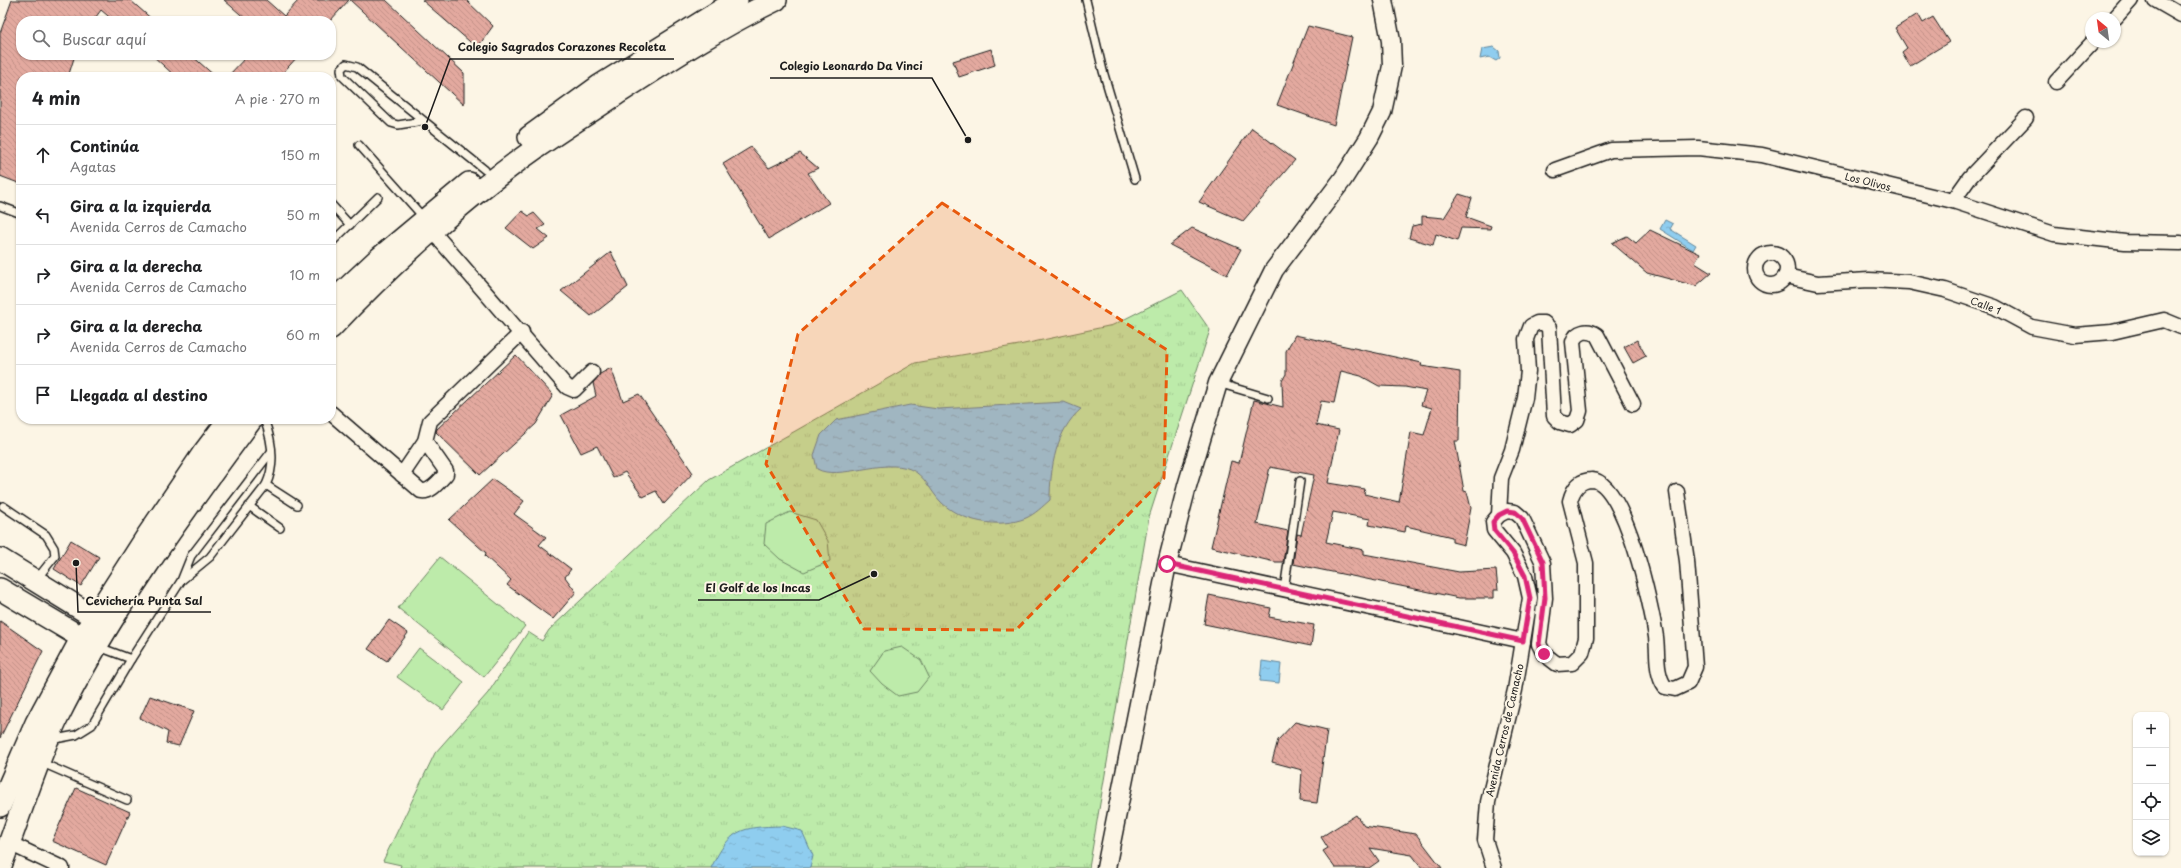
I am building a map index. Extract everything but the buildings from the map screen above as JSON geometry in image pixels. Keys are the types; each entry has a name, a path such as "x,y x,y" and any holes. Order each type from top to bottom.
{"main road":[{"path":"336,323 429,225 485,170 599,86 737,0"},
{"path":"336,298 378,259 472,198 538,147 728,23 776,0"},
{"path":"0,806 36,723 101,622 147,536 224,424"},
{"path":"101,622 248,424"},
{"path":"0,559 101,622"},
{"path":"24,604 34,605 43,598 38,583"},
{"path":"0,589 89,642"},
{"path":"0,868 39,762 89,642"}],"street":[{"path":"1106,868 1167,564 1187,486 1218,383 1274,270 1343,179 1369,138 1382,112 1392,66 1391,41 1387,12 1383,0"},
{"path":"2120,12 2131,0"},
{"path":"2155,0 2181,15"},
{"path":"2056,82 2087,48"},
{"path":"1952,201 1970,176 2026,118"},
{"name":"Los Olivos","path":"1555,170 1611,150 1698,148 1762,155 1952,201 2054,234 2125,242 2181,243"},
{"path":"429,225 522,332 567,387 574,390 592,372"},
{"name":"Calle 1","path":"1786,276 1818,284 1869,280 1909,282 1945,290 1995,307 2032,327 2075,335 2112,332 2164,320 2181,327"},
{"name":"Avenida Cerros de Camacho","path":"1494,868 1485,840 1488,802 1515,690 1530,598 1525,576 1513,553 1494,530 1493,522 1499,515 1501,478 1512,450 1525,398 1528,371 1526,339 1531,326 1537,323 1544,323 1549,328 1551,335 1554,416 1560,422 1570,425 1578,420 1579,416 1573,342 1574,337 1579,333 1586,331 1597,335 1633,404"},
{"path":"402,475 425,441 430,421 522,332"},
{"path":"336,417 421,491 425,492 429,491 446,474 442,463 425,441"},
{"path":"1499,515 1507,511 1515,512 1522,518 1543,562 1545,598 1539,644 1544,654 1557,664 1572,663 1582,653 1586,638 1586,563 1570,501 1572,492 1578,485 1586,480 1595,480 1604,486 1612,494 1627,523 1642,568 1656,636 1660,680 1665,687 1675,689 1688,683 1695,667 1687,561 1677,492"},
{"path":"1167,564 1523,641"},
{"path":"9,843 62,868"}],"lane":[{"path":"1086,0 1104,71 1135,179"},
{"path":"423,121 398,125 391,123 342,76 341,69 346,64 357,67 485,170"},
{"path":"359,145 429,225"},
{"path":"336,238 378,197"},
{"path":"0,206 16,212"},
{"path":"336,210 350,225"},
{"path":"1218,383 1268,398"},
{"path":"181,582 210,557 266,485 271,474 271,452 269,433 266,424"},
{"path":"48,740 76,735 92,725 131,659 181,582 191,556 271,452"},
{"path":"1284,590 1300,481"},
{"path":"266,485 297,505"},
{"path":"3,506 46,535 54,548 54,556 38,583"},
{"path":"249,506 280,528"},
{"path":"89,642 131,659"},
{"path":"39,762 127,800"}],"highlighted area":[{"path":"942,203 1167,350 1164,478 1016,630 864,629 766,464 798,334"}],"green space":[{"path":"1182,290 1210,330 1149,517 1089,868 400,868 401,865 383,861 435,753 488,693 528,632 542,641 549,630 709,480 915,363 1019,345 1113,325"},
{"path":"790,512 816,520 828,541 830,561 804,572 780,559 764,544 766,524"},
{"path":"440,557 525,626 484,677 398,608"},
{"path":"902,647 921,660 929,677 917,692 898,696 882,684 870,671 884,651"},
{"path":"419,648 464,682 443,710 397,677"}],"water":[{"path":"1494,47 1499,51 1500,58 1496,61 1489,57 1480,59 1482,49"},
{"path":"1665,220 1673,224 1670,229 1696,245 1693,250 1660,229"},
{"path":"1064,402 1081,409 1072,418 1060,439 1056,450 1051,475 1050,500 1026,518 1015,521 1004,523 981,522 959,514 949,509 937,498 920,475 910,469 899,466 875,467 837,473 817,469 814,455 821,435 836,420 910,405 938,409"},
{"path":"1262,661 1281,664 1279,683 1260,681"},
{"path":"782,826 802,831 813,856 810,868 711,868 724,845 738,833 746,829"}],"place":[{"name":"Colegio Sagrados Corazones Recoleta","path":"425,127"},
{"name":"Colegio Leonardo Da Vinci","path":"968,140"},
{"name":"Cevichería Punta Sal","path":"76,563"},
{"name":"El Golf de los Incas","path":"874,574"}],"route":[{"path":"1167,564 1523,641 1530,598 1525,576 1513,553 1494,530 1493,522 1499,515 1507,511 1515,512 1522,518 1543,562 1545,598 1539,644 1544,654"}]}
